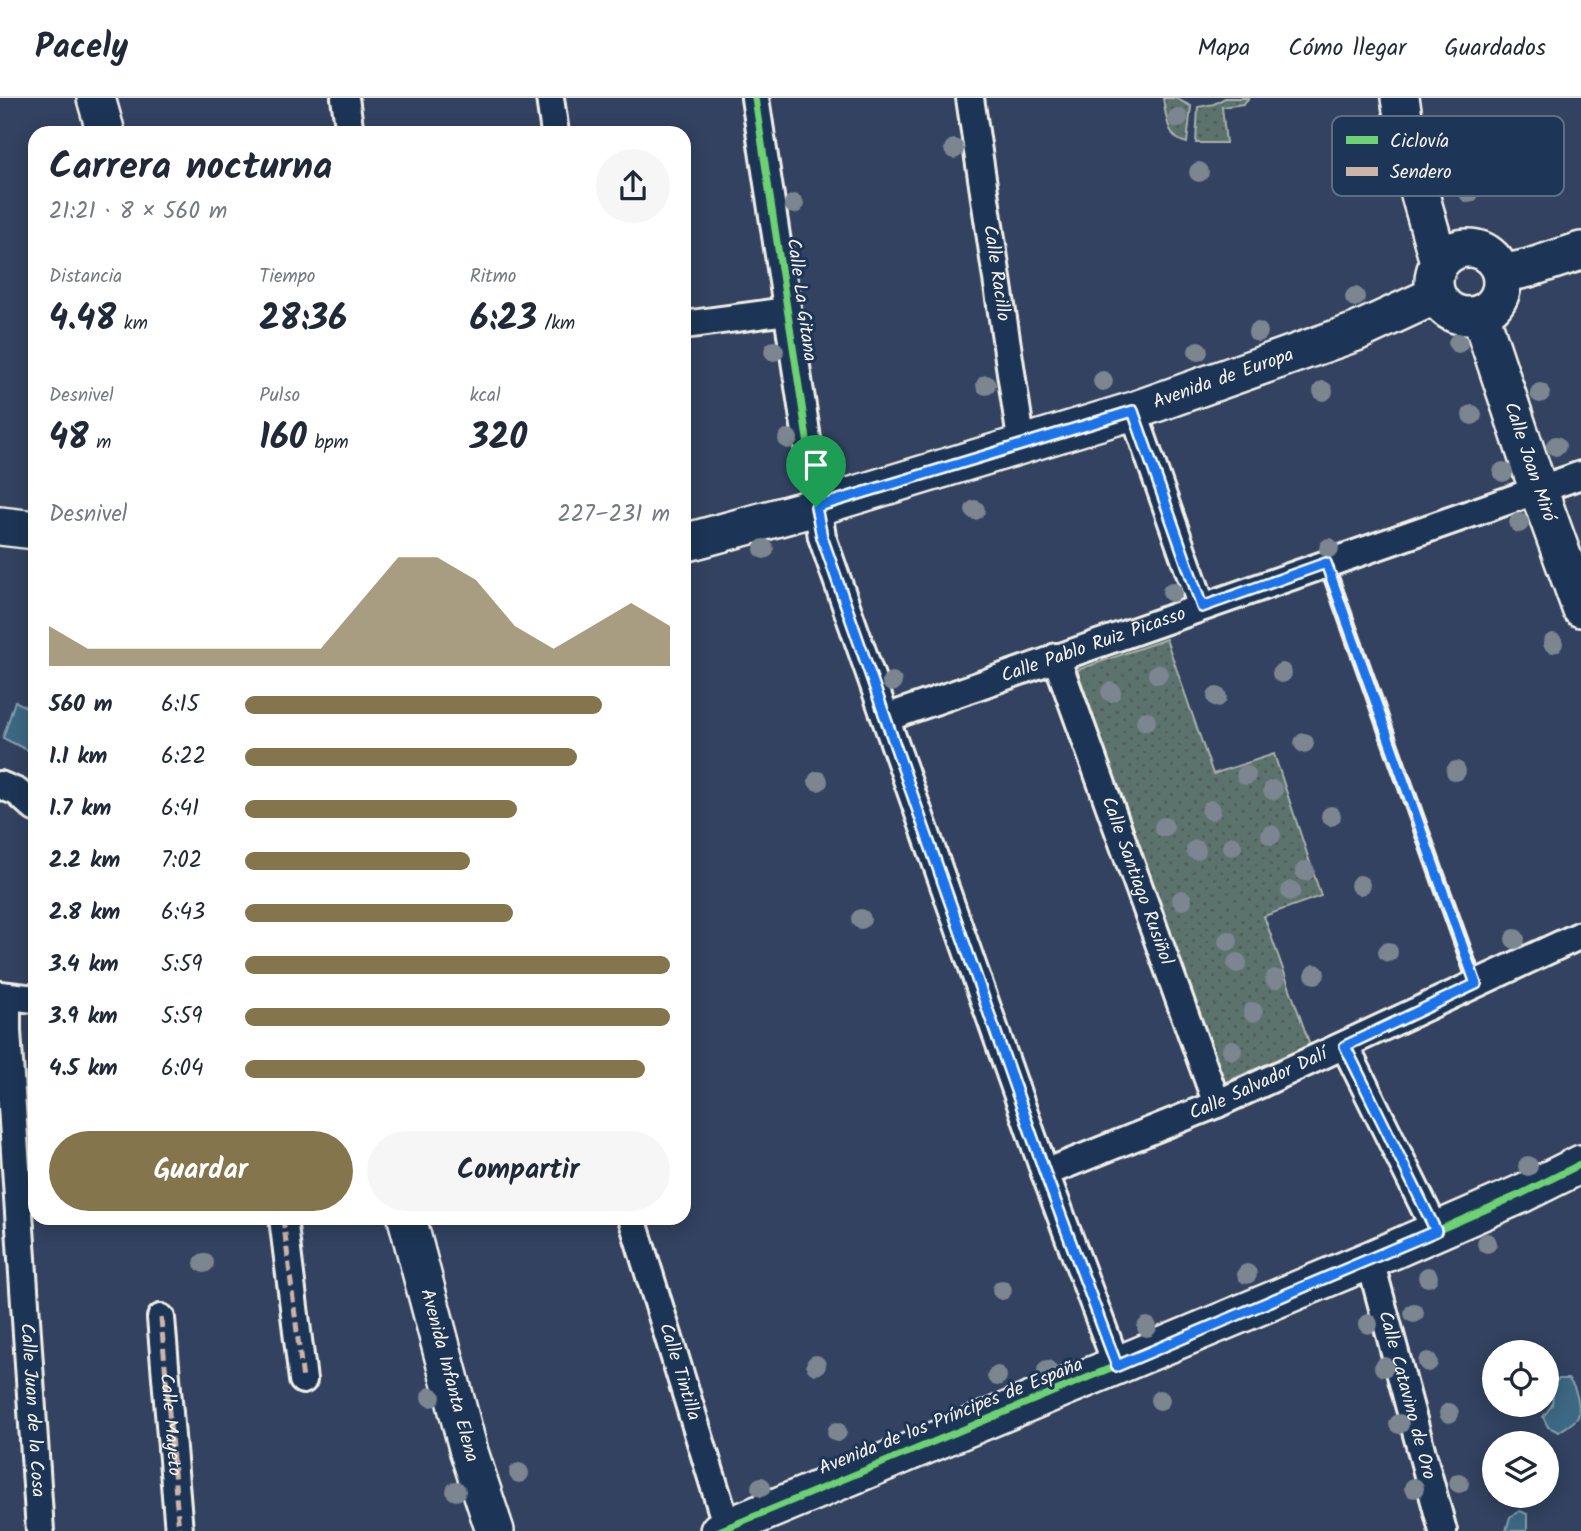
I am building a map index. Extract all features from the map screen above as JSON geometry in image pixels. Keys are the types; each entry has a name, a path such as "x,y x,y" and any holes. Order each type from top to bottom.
{"street":[{"path":"96,98 104,126"},
{"path":"345,98 349,126"},
{"path":"550,98 554,126"},
{"name":"Calle La Gitana","path":"755,98 822,537 1045,1173 1117,1366"},
{"name":"Calle Racillo","path":"970,98 1022,446"},
{"path":"1400,98 1403,116"},
{"path":"1421,98 1424,116"},
{"path":"1421,196 1444,269"},
{"path":"1435,196 1444,269 1441,304 1459,315 1480,314 1489,309 1500,294 1502,274 1490,255 1480,249 1468,247 1444,269"},
{"path":"1502,274 1581,251"},
{"name":"Avenida de Europa","path":"691,541 1022,446 1133,411 1356,332 1444,269"},
{"path":"691,324 787,311"},
{"name":"Calle Joan Miró","path":"1480,314 1581,608"},
{"path":"1133,411 1202,607"},
{"name":"Calle Pablo Ruiz Picasso","path":"886,718 1581,475"},
{"path":"0,526 28,529"},
{"name":"Calle Santiago Rusiñol","path":"1056,657 1217,1104"},
{"path":"0,785 17,792 28,802"},
{"name":"Calle Salvador Dalí","path":"1045,1173 1217,1104 1581,935"},
{"path":"4,995 28,998"},
{"name":"Calle Juan de la Cosa","path":"4,995 40,1531"},
{"path":"1345,1046 1436,1231"},
{"name":"Avenida de los Príncipes de España","path":"723,1529 1370,1260 1581,1164"},
{"path":"284,1225 303,1380"},
{"name":"Avenida Infanta Elena","path":"409,1225 469,1452 495,1531"},
{"name":"Calle Tintilla","path":"634,1225 723,1529"},
{"name":"Calle Catavino de Oro","path":"1370,1260 1443,1531"},
{"name":"Calle Mayeto","path":"161,1318 180,1531"}],"lane":[{"path":"1326,563 1476,984"}],"green space":[{"path":"1163,98 1175,98 1191,106 1187,143 1180,141 1171,132"},
{"path":"1225,98 1249,98 1243,104 1222,107 1226,143 1196,143 1198,107 1214,104"},
{"path":"1166,639 1213,774 1274,754 1321,896 1264,916 1310,1045 1224,1083 1077,670"}],"water":[{"path":"15,701 28,708 28,750 3,738"},
{"path":"1559,1379 1568,1379 1577,1397 1578,1417 1559,1432 1548,1427 1543,1417 1559,1417"},
{"path":"1520,1511 1527,1514 1527,1531 1506,1531 1510,1517"}],"marked path":[{"path":"1133,411 1202,607"},
{"path":"1345,1046 1436,1231"},
{"path":"284,1225 303,1380"},
{"path":"161,1318 179,1531"}],"cycle path":[{"path":"755,98 822,537 1045,1173 1117,1366"},
{"path":"719,1531 1370,1260 1521,1194 1581,1164"}],"route":[{"path":"1133,411 1202,607 1326,563 1476,984 1345,1046 1436,1231 1117,1366 1045,1173 822,537 816,507 1133,411"}]}
